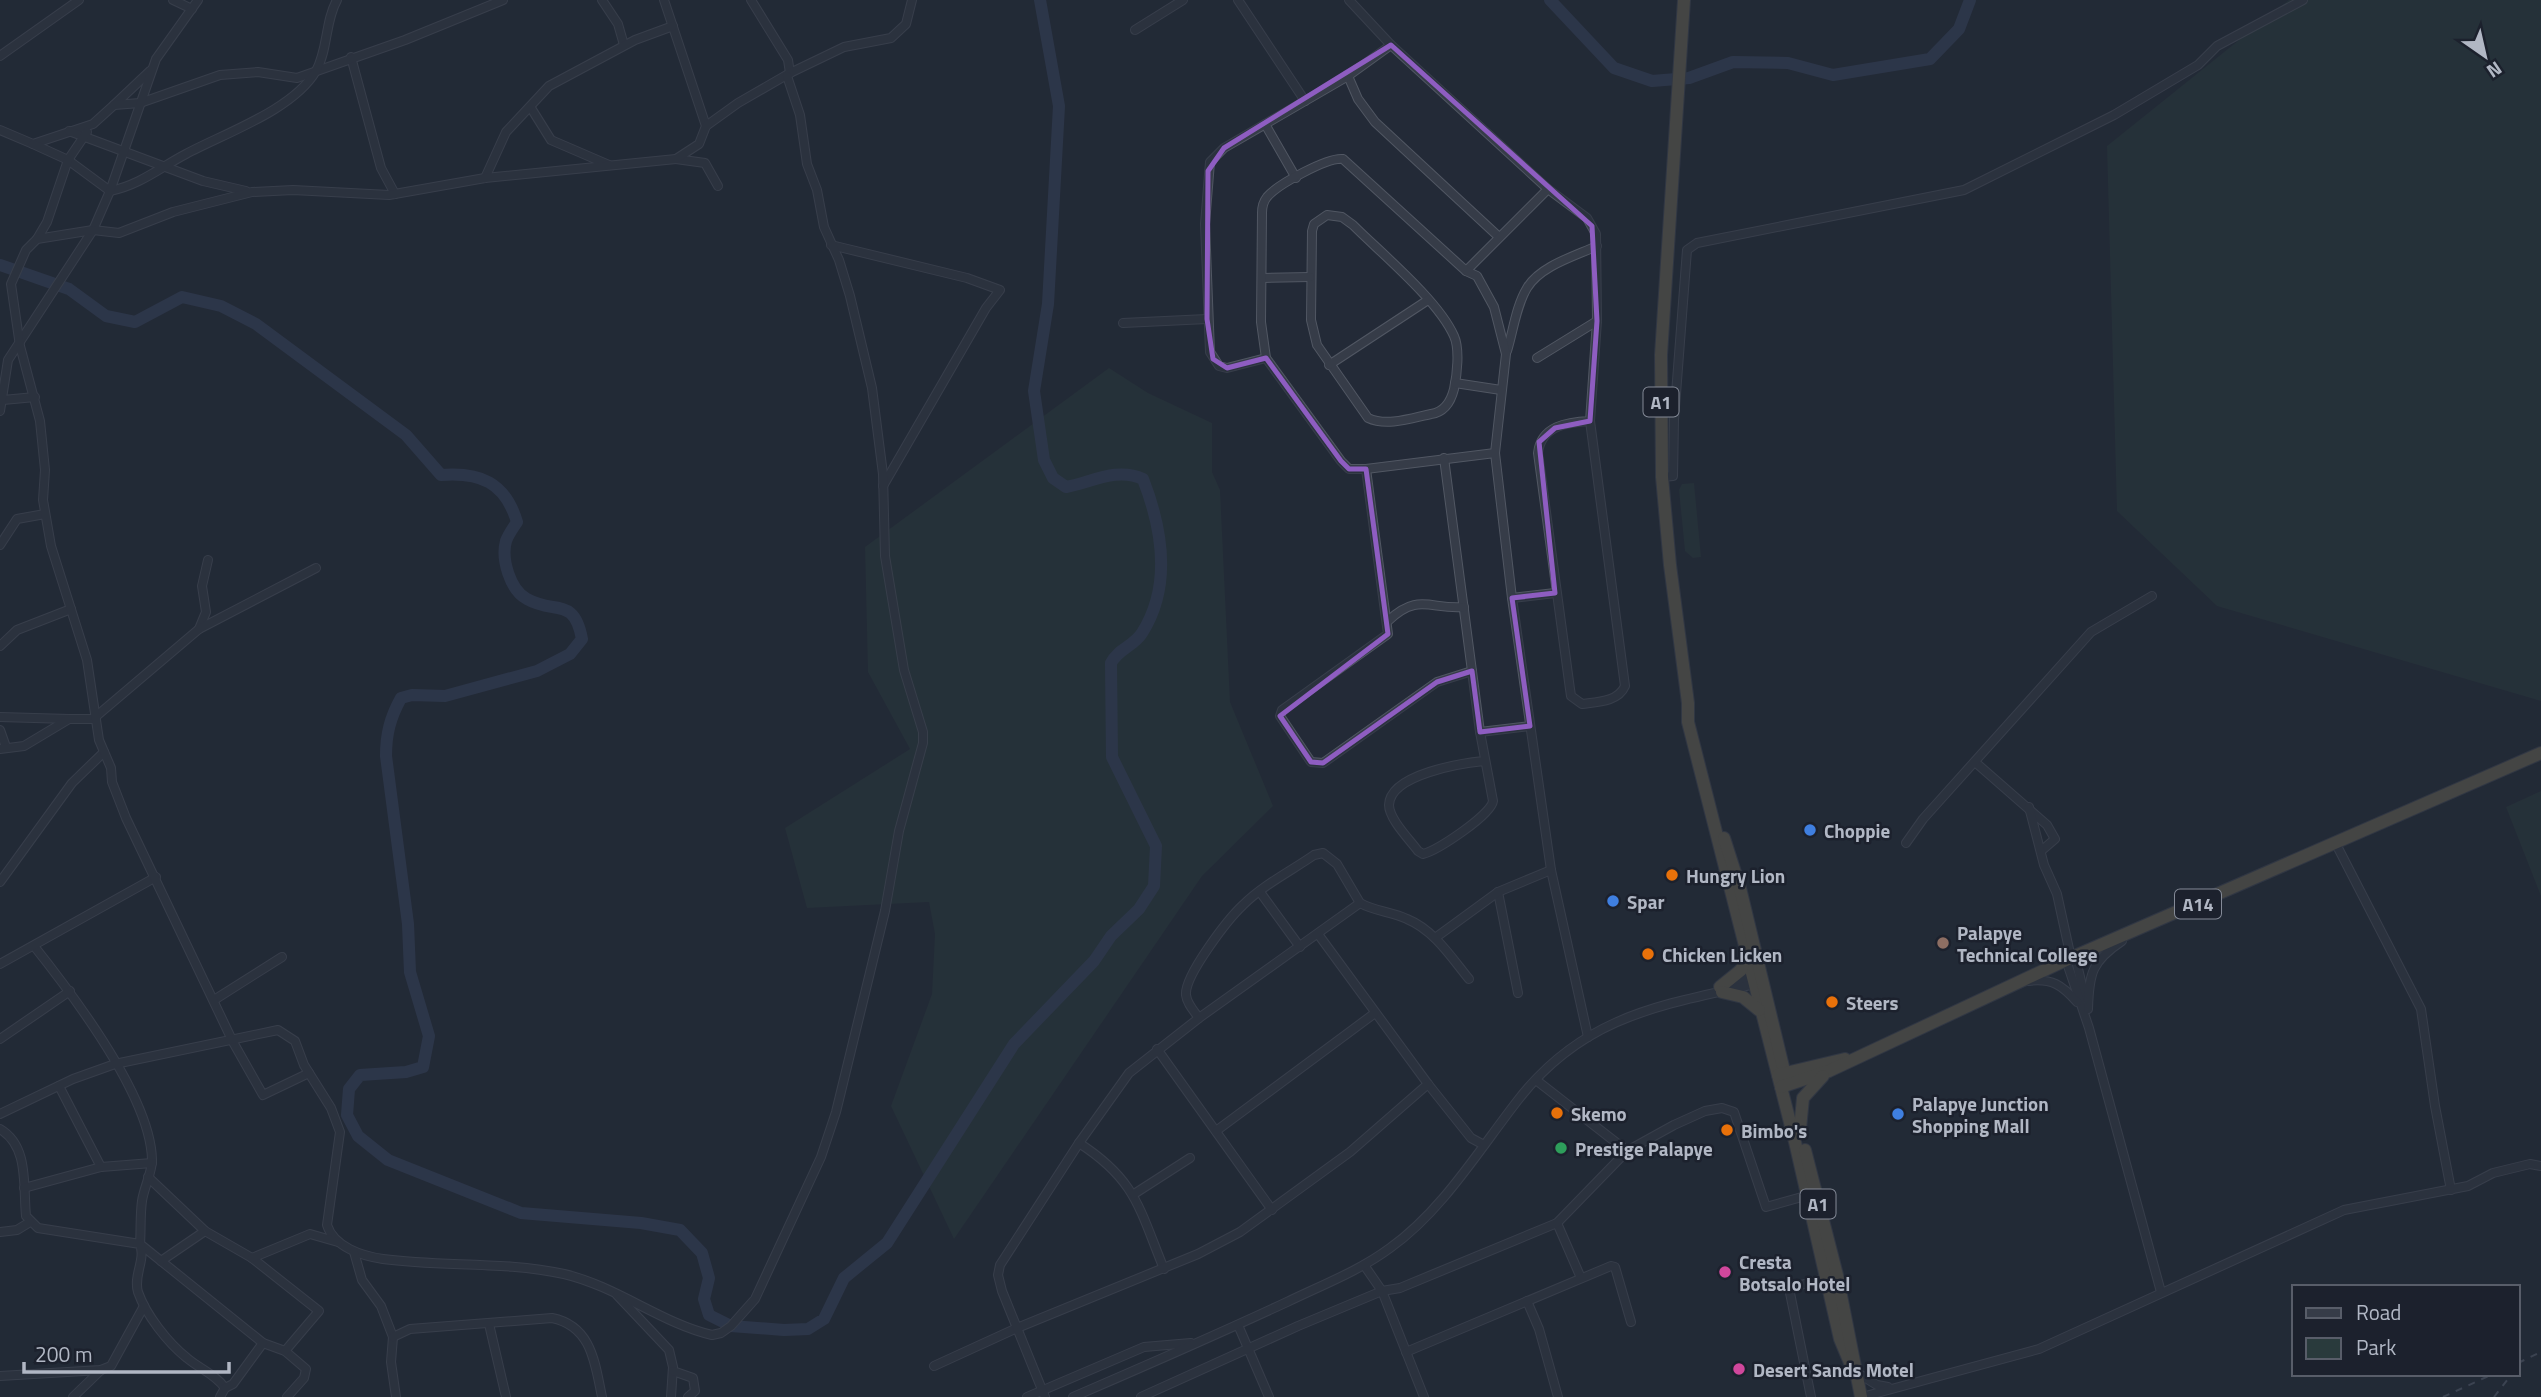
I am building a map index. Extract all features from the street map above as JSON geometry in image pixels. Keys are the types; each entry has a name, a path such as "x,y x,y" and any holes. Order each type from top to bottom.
{"highway":[{"name":"A1","path":"1684,0 1661,355 1662,477 1670,565 1688,703 1756,979 1760,1010 1800,1129 1811,1195"},
{"name":"A1","path":"1688,703 1688,722 1746,958 1778,1040 1783,1080 1832,1276 1842,1346 1861,1397"},
{"name":"A14","path":"1783,1080 1829,1071 2071,958 2541,753"},
{"path":"1717,991 1741,970 1746,958"},
{"path":"1717,991 1746,998 1760,1010"},
{"path":"1778,1040 1791,1060 1814,1065"},
{"name":"A14","path":"1783,1080 1814,1065 1856,1058"},
{"path":"1800,1129 1800,1105 1805,1093 1829,1071"}],"street":[{"path":"0,56 79,0"},
{"path":"173,0 191,9"},
{"path":"198,0 152,68 93,124 68,160 47,222 37,239 26,250 11,284 19,339 35,397 45,470 42,487 51,546 92,678 93,719 126,818 233,1042 263,1095 309,1073"},
{"path":"110,191 136,183 265,114 304,86 317,69 337,0"},
{"path":"114,105 140,103 220,75 258,72 297,78 405,40 503,0"},
{"path":"602,0 619,27 624,45"},
{"path":"664,0 706,126"},
{"path":"1135,30 1183,0"},
{"path":"1238,0 1305,101"},
{"path":"1349,0 1391,45 1548,189 1587,218 1596,234 1597,321 1590,421 1625,677 1620,695 1582,704 1571,696 1538,453 1539,442 1555,428 1590,421"},
{"path":"1662,477 1673,476 1674,420 1687,250 1697,243 1964,190 2114,115 2198,65 2217,46 2303,0"},
{"path":"676,159 699,144 706,126 738,103 788,74 844,47 891,38 906,24 911,1"},
{"path":"0,1114 59,1086 115,1064 233,1042 270,1032 286,1033 295,1041 309,1073 331,1108 340,1132 339,1153 330,1183 327,1225 341,1243 354,1252 383,1259 488,1265 561,1274 601,1285 705,1333 717,1335 727,1330 755,1299 825,1145 878,938 899,831 923,743 923,732 910,699 885,556 880,433 872,388 850,296 824,228 817,190 807,164 800,115 788,74 788,60 753,2"},
{"path":"485,178 506,132 549,86 624,45 673,26"},
{"path":"1266,358 1227,368 1219,366 1210,352 1205,224 1210,162 1224,148 1348,76 1391,45"},
{"path":"351,57 381,168 395,194"},
{"path":"0,411 8,360 19,339 48,301 93,230 110,191 152,68"},
{"path":"1348,76 1358,99 1375,122 1499,237"},
{"path":"531,108 551,140 612,166"},
{"path":"33,144 93,124"},
{"path":"1265,124 1296,178"},
{"path":"0,130 68,160 110,191"},
{"path":"69,131 125,149 203,181 252,192 395,194 485,178 676,159 705,163"},
{"path":"699,144 705,163 718,186"},
{"path":"1495,453 1366,469 1349,469 1341,461 1266,358 1261,322 1262,204 1271,192 1329,159 1343,159 1466,271 1477,276 1494,307 1506,354"},
{"path":"1466,271 1548,189"},
{"path":"37,239 93,230 119,233 173,212 252,192"},
{"path":"1335,215 1353,225 1428,300 1453,334 1455,383 1451,401 1436,414 1376,422 1368,418 1329,365 1313,332 1310,277 1312,231 1320,218 1335,215"},
{"path":"831,245 967,278 1000,290 986,308 883,486"},
{"path":"1588,1037 1551,870 1512,598 1495,453 1506,354 1526,289 1544,271 1597,246"},
{"path":"1263,278 1310,277"},
{"path":"1329,365 1428,300"},
{"path":"1123,323 1207,319"},
{"path":"1537,358 1597,321"},
{"path":"1455,383 1502,390"},
{"path":"3,400 35,397"},
{"path":"1444,458 1492,806 1438,848 1423,854 1418,851 1391,813 1389,803 1392,796 1430,769 1484,761"},
{"path":"1366,469 1388,635 1385,640 1282,710 1280,716 1311,762 1317,764 1329,759 1437,682 1472,671"},
{"path":"0,545 17,519 45,514"},
{"path":"199,629 206,612 202,586 208,560"},
{"path":"0,717 93,719 199,629 316,568"},
{"path":"1512,598 1555,593"},
{"path":"1906,843 2091,632 2152,596"},
{"path":"1388,621 1398,611 1431,602 1464,607"},
{"path":"0,646 18,631 71,609"},
{"path":"0,730 3,748 24,746 69,719"},
{"path":"1480,732 1530,726"},
{"path":"0,882 72,783 104,752"},
{"path":"1975,762 2029,807 2054,836 2041,851"},
{"path":"2029,807 2043,865 2057,894 2079,1004 2089,1028 2161,1292"},
{"path":"2336,844 2421,1009 2435,1106 2451,1189"},
{"path":"1199,1018 1186,996 1194,971 1231,917 1260,892 1314,855 1323,853 1338,863 1360,903 1410,920 1435,938 1469,979"},
{"path":"1435,938 1498,892 1551,870"},
{"path":"0,964 156,877"},
{"path":"1260,892 1300,947"},
{"path":"1498,892 1518,993"},
{"path":"1043,1393 999,1282 1000,1265 1079,1143 1129,1073 1199,1018 1360,903"},
{"path":"2089,1028 2090,979 2099,958 2136,931"},
{"path":"1318,934 1428,1084 1471,1138 1484,1145"},
{"path":"34,946 70,991 142,1113 149,1137 152,1163 142,1200 140,1244 143,1252 137,1289 144,1306 185,1357 220,1381 225,1388"},
{"path":"214,1000 282,957"},
{"path":"2071,958 2088,1009"},
{"path":"1073,1397 1238,1325 1364,1265 1389,1250 1419,1223 1536,1080 1588,1037 1608,1024 1642,1010 1756,979"},
{"path":"2018,982 2049,980 2058,984 2079,1004"},
{"path":"0,1039 70,991"},
{"path":"1216,1131 1375,1013"},
{"path":"1157,1049 1272,1210"},
{"path":"1536,1080 1627,1152"},
{"path":"934,1366 1017,1328 1215,1246 1272,1210 1350,1152 1428,1084"},
{"path":"59,1086 101,1167"},
{"path":"1141,1397 1298,1326 1382,1291 1400,1288 1557,1223 1627,1152 1705,1111 1727,1108 1734,1111 1763,1204 1772,1207 1811,1195"},
{"path":"0,1129 16,1140 26,1216 30,1222 38,1228 140,1244 263,1343 285,1351 306,1369 304,1378 287,1397"},
{"path":"1079,1143 1111,1165 1134,1194 1164,1269"},
{"path":"1134,1194 1190,1158"},
{"path":"24,1188 101,1167 152,1163"},
{"path":"1861,1397 2039,1349 2344,1210 2468,1186 2493,1173 2530,1164 2541,1166"},
{"path":"148,1177 205,1231 252,1258 319,1311 285,1351"},
{"path":"0,1233 16,1230 30,1222"},
{"path":"1557,1223 1581,1278"},
{"path":"161,1261 205,1231"},
{"path":"252,1258 310,1234 341,1243"},
{"path":"354,1252 362,1280 381,1306 393,1337 391,1362 396,1397"},
{"path":"1364,1265 1382,1291 1421,1396"},
{"path":"1406,1352 1581,1278 1615,1267 1631,1322"},
{"path":"1811,1397 1789,1288 1832,1276"},
{"path":"615,1292 666,1346 673,1371 671,1397"},
{"path":"1527,1301 1539,1329 1555,1396"},
{"path":"0,1376 101,1370 111,1366 118,1358 144,1306"},
{"path":"393,1337 410,1329 552,1318 576,1327 585,1337 593,1356 602,1397"},
{"path":"489,1324 506,1397"},
{"path":"1238,1325 1269,1397"},
{"path":"1027,1397 1043,1393 1144,1347 1197,1342"},
{"path":"220,1397 263,1343"},
{"path":"73,1397 101,1370"},
{"path":"1853,1370 1877,1385 1893,1388"},
{"path":"673,1371 693,1377 696,1382 695,1391 688,1397"},
{"path":"1881,1397 1893,1388"}],"highlighted area":[{"path":"1391,45 1592,226 1597,321 1590,421 1555,428 1539,442 1555,593 1512,598 1530,726 1480,732 1472,671 1437,682 1323,763 1311,762 1280,716 1388,634 1366,469 1349,469 1341,461 1266,358 1227,368 1213,359 1207,319 1208,171 1224,148"}],"green space":[{"path":"2289,0 2541,0 2541,701 2217,606 2117,511 2107,146"},
{"path":"1109,368 1148,393 1212,423 1212,472 1220,490 1230,702 1273,806 1202,876 954,1239 891,1106 932,994 935,934 929,902 807,908 785,828 910,749 868,672 865,547"},
{"path":"1694,483 1701,557 1693,558 1685,551 1679,490 1682,484"},
{"path":"2541,791 2541,896 2506,807"}],"waterway":[{"path":"0,265 69,289 106,316 135,322 182,297 221,306 256,324 406,435 441,475 468,475 479,478 489,482 506,497 517,522 505,548 508,573 516,589 537,604 568,612 574,617 582,639 570,654 537,671 445,696 412,695 401,698 397,705 389,726 386,756 408,924 410,972 429,1036 423,1067 406,1072 360,1075 349,1089 347,1115 358,1136 388,1160 521,1213 641,1223 680,1230 702,1253 709,1278 704,1299 709,1315 731,1326 808,1329 824,1319 844,1278 887,1243 1014,1044 1094,961 1111,936 1139,909 1154,886 1156,846 1112,757 1111,663 1142,633 1157,596 1161,557 1155,517 1143,479 1124,474 1114,475 1066,487 1053,478 1044,460 1034,391 1048,304 1059,106 1040,0"},
{"path":"1550,0 1614,68 1652,81 1689,78 1733,62 1788,63 1833,75 1930,59 1959,29 1970,0"}],"railway":[{"path":"2520,1362 2541,1352"},
{"path":"2443,1397 2489,1376"},
{"path":"2494,1397 2510,1376"}],"place":[{"name":"Choppie","path":"1810,830"},
{"name":"Hungry Lion","path":"1672,875"},
{"name":"Spar","path":"1613,901"},
{"name":"Palapye Technical College","path":"1943,943"},
{"name":"Chicken Licken","path":"1648,954"},
{"name":"Steers","path":"1832,1002"},
{"name":"Skemo","path":"1557,1113"},
{"name":"Palapye Junction Shopping Mall","path":"1898,1114"},
{"name":"Bimbo's","path":"1727,1130"},
{"name":"Prestige Palapye","path":"1561,1148"},
{"name":"Cresta Botsalo Hotel","path":"1725,1272"},
{"name":"Desert Sands Motel","path":"1739,1369"}]}
